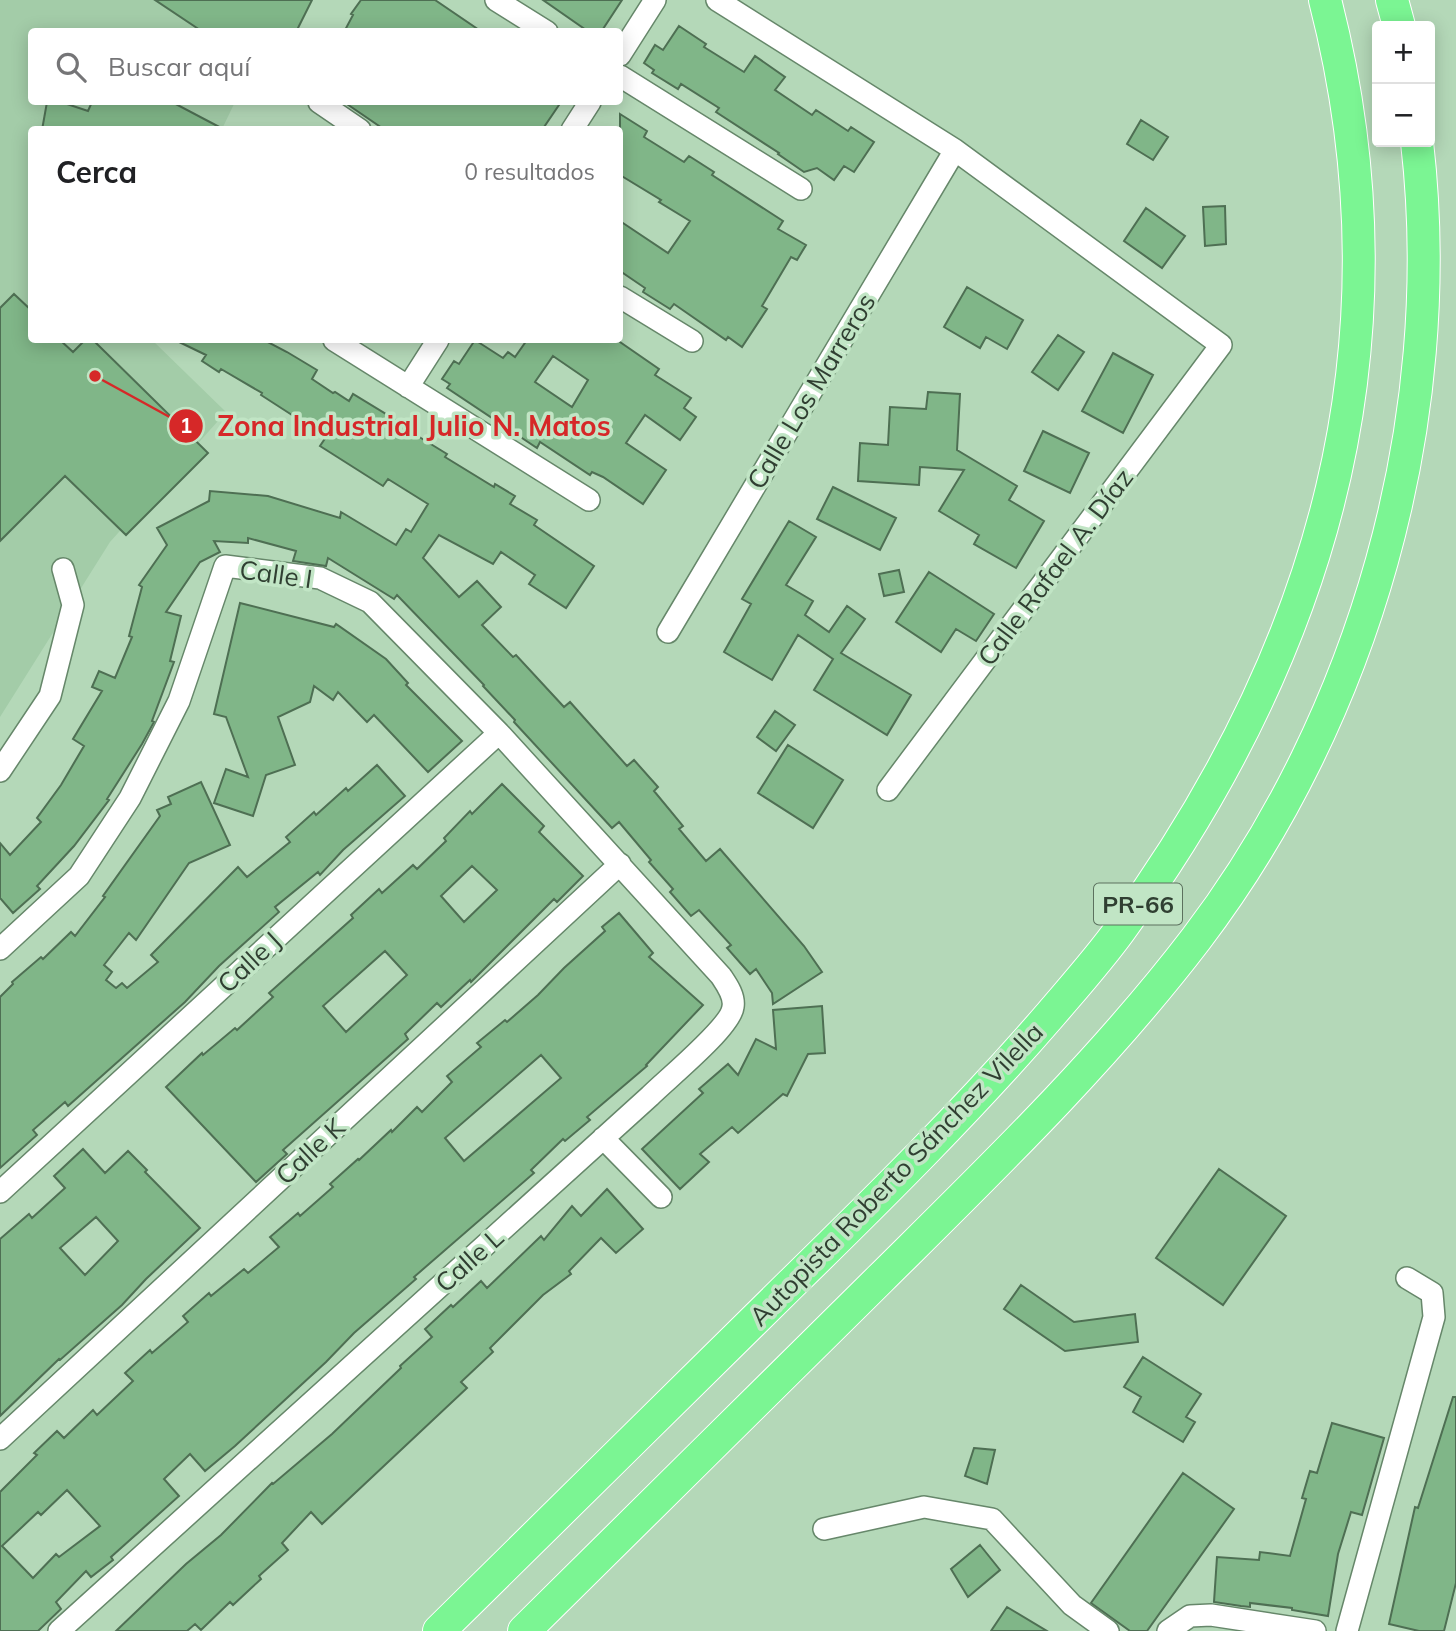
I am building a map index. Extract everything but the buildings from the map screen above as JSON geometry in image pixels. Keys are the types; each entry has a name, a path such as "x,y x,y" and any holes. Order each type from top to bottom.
{"highway":[{"name":"Autopista Roberto Sánchez Vilella","path":"439,1631 899,1178 997,1077 1119,931 1179,842 1219,775 1281,649 1303,593 1321,539 1338,469 1354,373 1361,277 1351,134 1338,51 1325,0"},
{"path":"1392,0 1398,21"},
{"name":"PR-66","path":"524,1631 936,1223 1079,1077 1197,937 1279,812 1333,702 1367,612 1391,527 1417,398 1424,251 1417,147"}],"street":[{"path":"496,0 541,28"},
{"path":"623,50 655,0"},
{"path":"717,0 955,150"},
{"path":"623,78 801,189"},
{"path":"323,105 354,126"},
{"path":"575,126 588,105"},
{"name":"Calle Rafael A. Díaz","path":"888,790 1221,345 955,150"},
{"name":"Calle Los Marreros","path":"667,632 955,150"},
{"path":"623,299 692,341"},
{"path":"339,343 589,500"},
{"path":"408,387 436,343"},
{"name":"Calle I","path":"4,939 79,876 130,799 179,701 225,566 320,579 370,601 499,733 620,864"},
{"path":"0,771 50,696 73,605 63,569"},
{"name":"Calle J","path":"0,1192 499,733"},
{"name":"Calle L","path":"59,1631 720,1031 734,1008 732,994 722,976 620,864"},
{"name":"Calle K","path":"0,1439 620,864"},
{"path":"603,1138 661,1197"},
{"path":"1347,1631 1434,1317 1432,1293 1407,1278"},
{"path":"824,1529 924,1507 992,1519 1072,1605 1108,1631"},
{"path":"1168,1631 1191,1616 1211,1615 1315,1631"}],"shaded area":[{"path":"0,0 288,0 272,28 28,28 28,105 234,105 223,126 28,126 28,343 155,343 226,412 110,542 0,717"}],"place":[{"name":"Zona Industrial Julio N. Matos","path":"95,376"}]}
